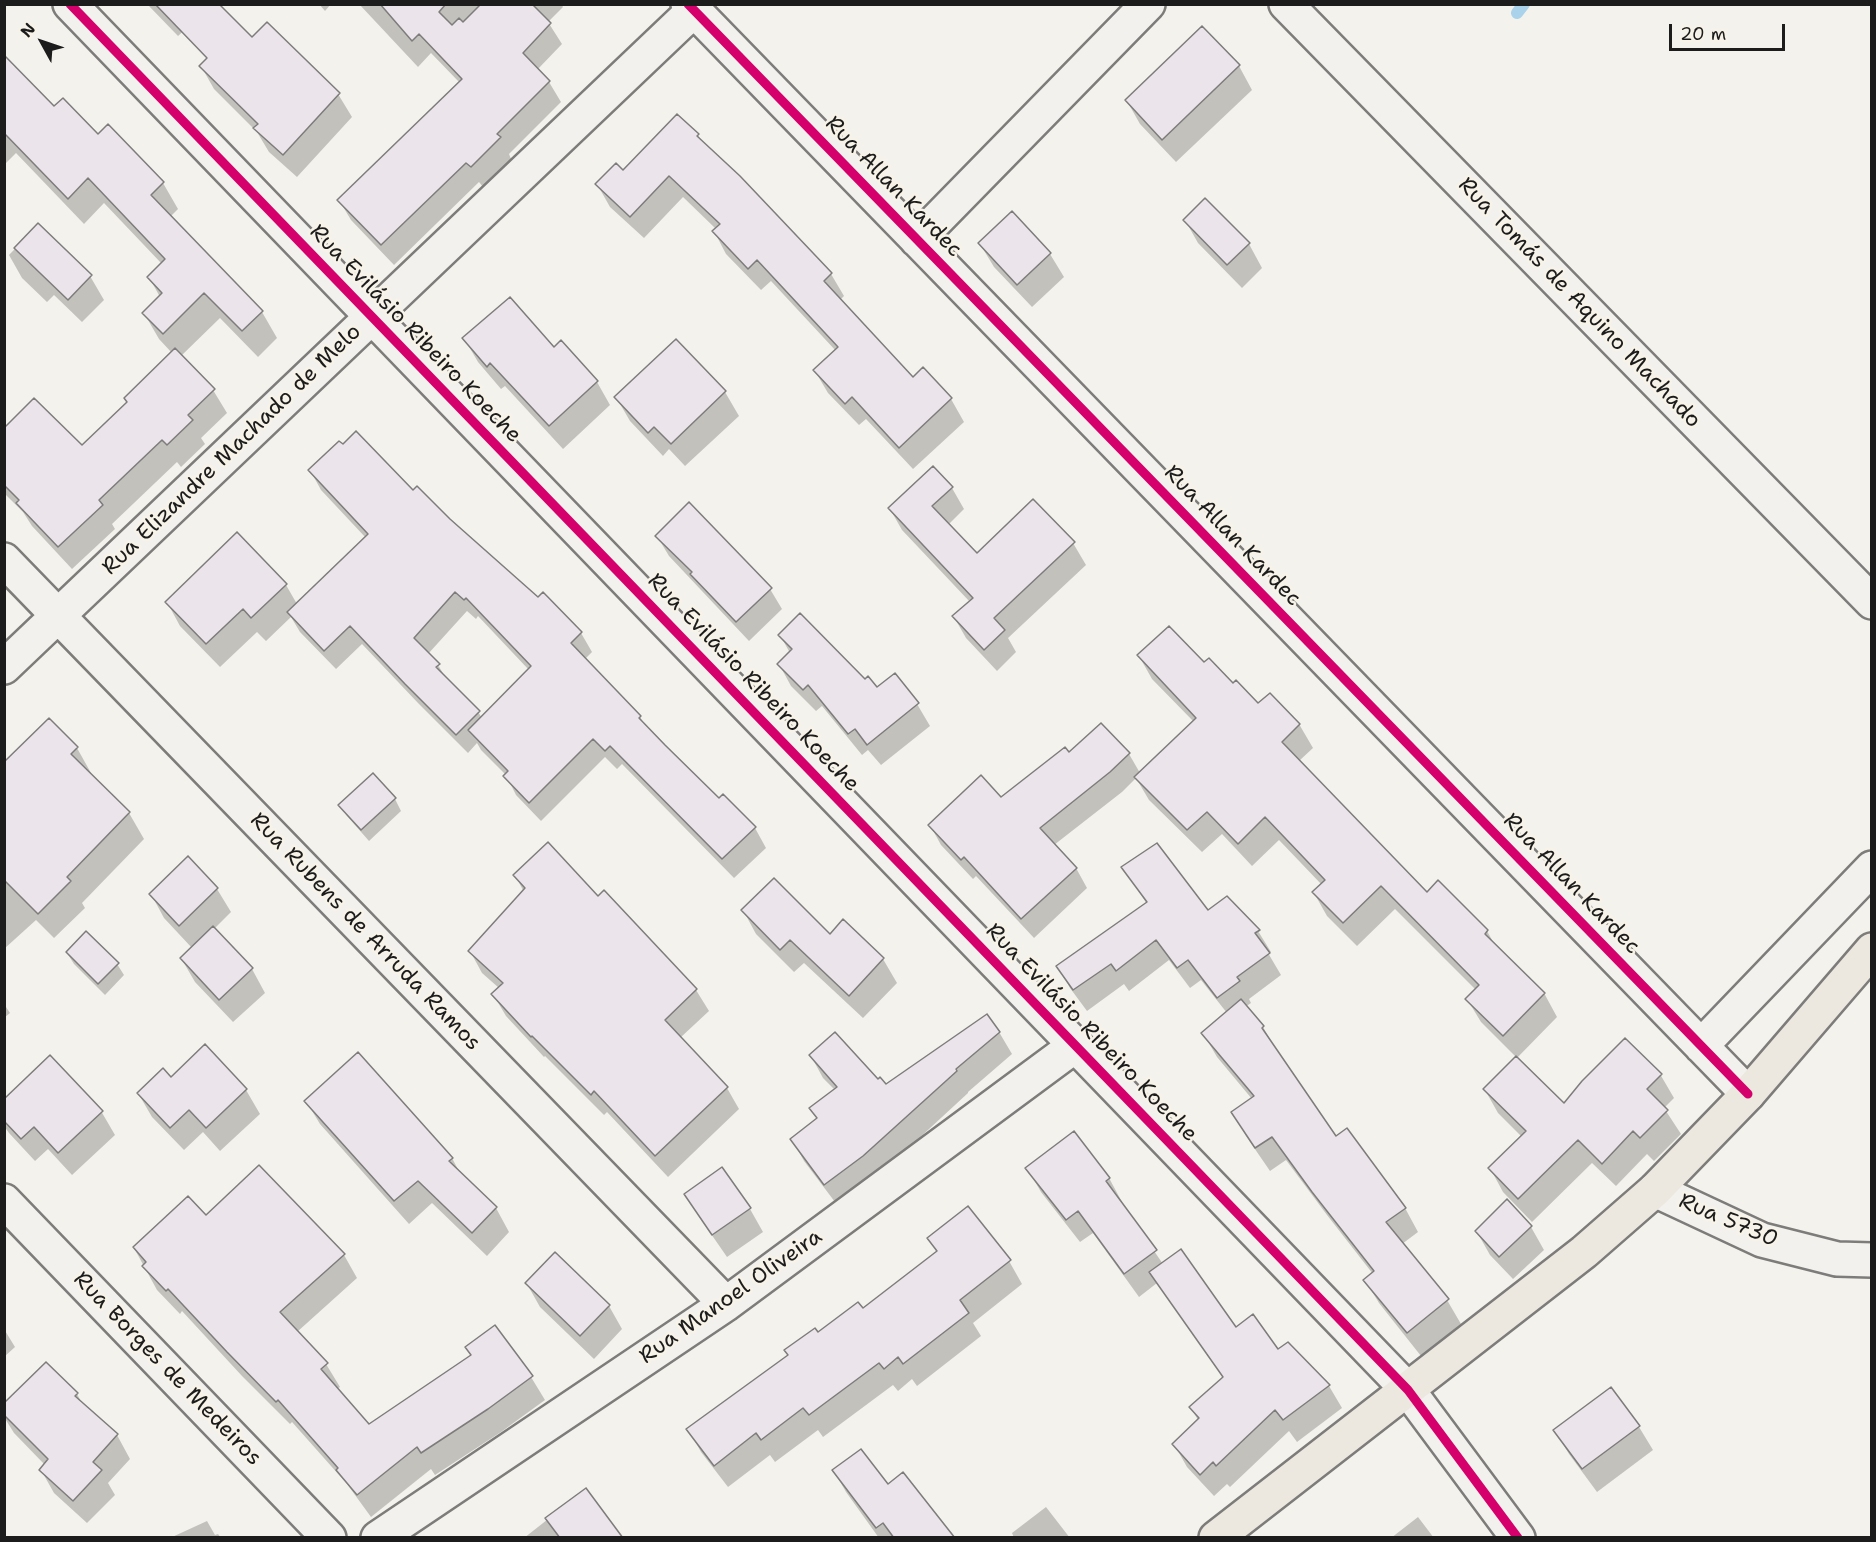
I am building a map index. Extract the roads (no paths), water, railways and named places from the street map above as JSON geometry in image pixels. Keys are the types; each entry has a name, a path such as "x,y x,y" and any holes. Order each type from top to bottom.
{"main road":[{"path":"1216,1538 1584,1252 1655,1190 1748,1095 1872,950"}],"street":[{"name":"Rua Evilásio Ribeiro Koeche","path":"70,4 1408,1390 1518,1538"},
{"path":"917,240 1148,4"},
{"name":"Rua Tomás de Aquino Machado","path":"1286,4 1872,602"},
{"name":"Rua Elizandre Machado de Melo","path":"4,667 372,317 691,7"},
{"name":"Rua Allan Kardec","path":"691,7 1748,1095"},
{"name":"Rua Rubens de Arruda Ramos","path":"4,560 726,1304"},
{"path":"1701,1046 1872,868"},
{"name":"Rua Manoel Oliveira","path":"378,1538 726,1304 1076,1045"},
{"name":"Rua 5730","path":"1655,1190 1762,1240 1837,1259 1872,1260"},
{"name":"Rua Borges de Medeiros","path":"4,1201 329,1538"}],"waterway":[{"path":"1517,13 1524,4"}]}
